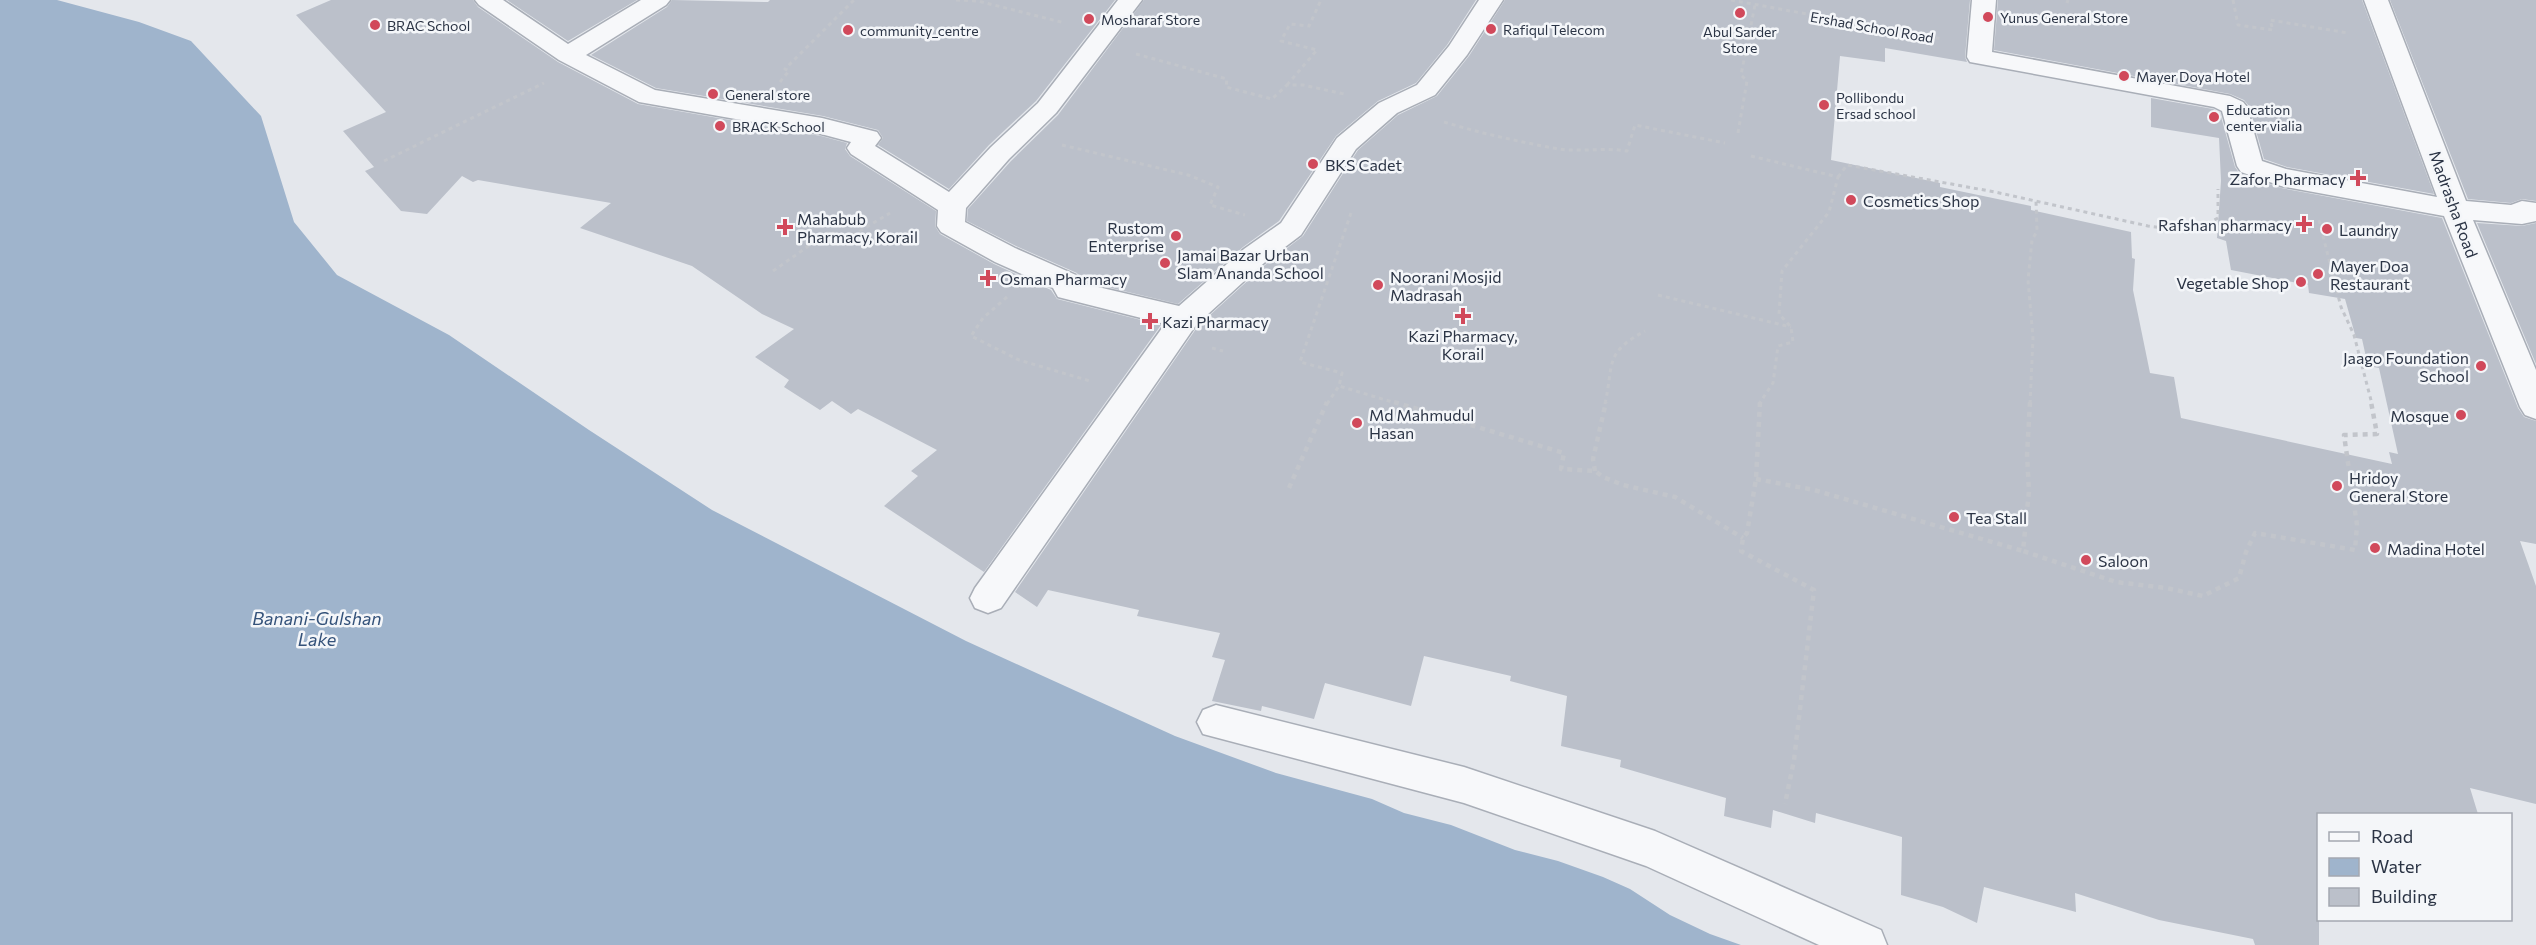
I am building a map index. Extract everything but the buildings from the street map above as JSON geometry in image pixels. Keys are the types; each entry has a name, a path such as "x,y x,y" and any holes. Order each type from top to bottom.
{"street":[{"path":"487,0 574,58 648,97 822,126 868,138 860,148 952,206"},
{"path":"574,58 658,0"},
{"path":"1130,0 1047,108 952,206 951,226 1066,282 1068,290 1185,318"},
{"path":"988,598 1185,318 1254,256 1291,229 1346,144 1388,108 1426,90 1458,50 1491,0"},
{"path":"1984,0 1978,51 2221,101 2234,106 2250,166 2281,177 2456,209 2522,215 2522,210 2536,212"},
{"name":"Madrasha Road","path":"2376,0 2480,274 2536,406"},
{"path":"1216,722 1464,785 1644,847 1866,945"}],"path":[{"path":"847,0 853,1"},
{"path":"956,0 978,1 1027,14 1227,79 1226,87 1272,99 1317,50 1281,41 1290,24 1309,26 1322,0"},
{"name":"Ershad School Road","path":"1731,0 1978,51"},
{"path":"2233,0 2238,25 2273,30 2271,20 2392,41"},
{"path":"752,115 763,99 787,75 789,71 785,69 792,61 834,23 853,1"},
{"path":"1738,133 1747,81 1741,75 1755,5"},
{"path":"384,161 549,80 574,58"},
{"path":"1287,85 1304,85 1330,91 1491,136 1537,143 1553,148 1583,150 1608,148 1627,151 1635,125 1725,143"},
{"path":"1021,133 1099,155 1188,175 1218,188 1210,206 1291,229"},
{"path":"1785,804 1794,760 1814,590 1741,551 1743,538 1747,533 1756,479 1758,405 1773,384 1778,346 1793,342 1791,327 1779,314 1782,272 1829,212 1838,177 1847,165 2036,201 2148,226 2191,232 2218,218 2217,153 2247,153"},
{"path":"1751,156 1838,177"},
{"path":"1756,479 1814,490 2023,551 2116,582 2166,588 2204,596 2239,578 2246,552 2255,533 2355,550 2357,525 2344,435 2378,434 2367,379 2354,335 2341,307 2309,182"},
{"path":"773,271 830,231 845,240 884,217 925,188"},
{"path":"2023,551 2029,491 2027,455 2033,338 2028,280 2032,240 2037,231 2036,201"},
{"path":"1289,488 1328,401 1339,386 1342,373 1300,362 1352,211"},
{"path":"1032,267 1012,293 983,318 971,336 1020,360 1131,393"},
{"path":"1658,295 1791,327"},
{"path":"1645,331 1621,344 1611,361 1612,374 1593,459 1595,471 1599,475 1624,485 1675,497 1743,538"},
{"path":"1339,386 1564,453 1561,469 1595,471"}],"water":[{"name":"Banani-Gulshan Lake","path":"0,0 57,0 139,22 191,41 261,116 294,222 337,275 449,335 712,510 966,641 1175,736 1276,773 1372,799 1404,813 1451,825 1515,850 1558,861 1603,877 1630,889 1670,915 1710,934 1741,945 0,945"}],"place":[{"name":"Abul Sarder Store","path":"1740,13"},
{"name":"Yunus General Store","path":"1988,17"},
{"name":"Mosharaf Store","path":"1089,19"},
{"name":"BRAC School","path":"375,25"},
{"name":"Rafiqul Telecom","path":"1491,29"},
{"name":"community_centre","path":"848,30"},
{"name":"Mayer Doya Hotel","path":"2124,76"},
{"name":"General store","path":"713,94"},
{"name":"Pollibondu Ersad school","path":"1824,105"},
{"name":"Education center vialia","path":"2214,117"},
{"name":"BRACK School","path":"720,126"},
{"name":"BKS Cadet","path":"1313,164"},
{"name":"Zafor Pharmacy","path":"2358,178"},
{"name":"Cosmetics Shop","path":"1851,200"},
{"name":"Rafshan pharmacy","path":"2304,224"},
{"name":"Mahabub Pharmacy, Korail","path":"785,227"},
{"name":"Laundry","path":"2327,229"},
{"name":"Rustom Enterprise","path":"1176,236"},
{"name":"Jamai Bazar Urban Slam Ananda School","path":"1165,263"},
{"name":"Mayer Doa Restaurant","path":"2318,274"},
{"name":"Osman Pharmacy","path":"988,278"},
{"name":"Vegetable Shop","path":"2301,282"},
{"name":"Noorani Mosjid Madrasah","path":"1378,285"},
{"name":"Kazi Pharmacy, Korail","path":"1463,316"},
{"name":"Kazi Pharmacy","path":"1150,321"},
{"name":"Jaago Foundation School","path":"2481,366"},
{"name":"Mosque","path":"2461,415"},
{"name":"Md Mahmudul Hasan","path":"1357,423"},
{"name":"Hridoy General Store","path":"2337,486"},
{"name":"Tea Stall","path":"1954,517"},
{"name":"Madina Hotel","path":"2375,548"},
{"name":"Saloon","path":"2086,560"}]}
